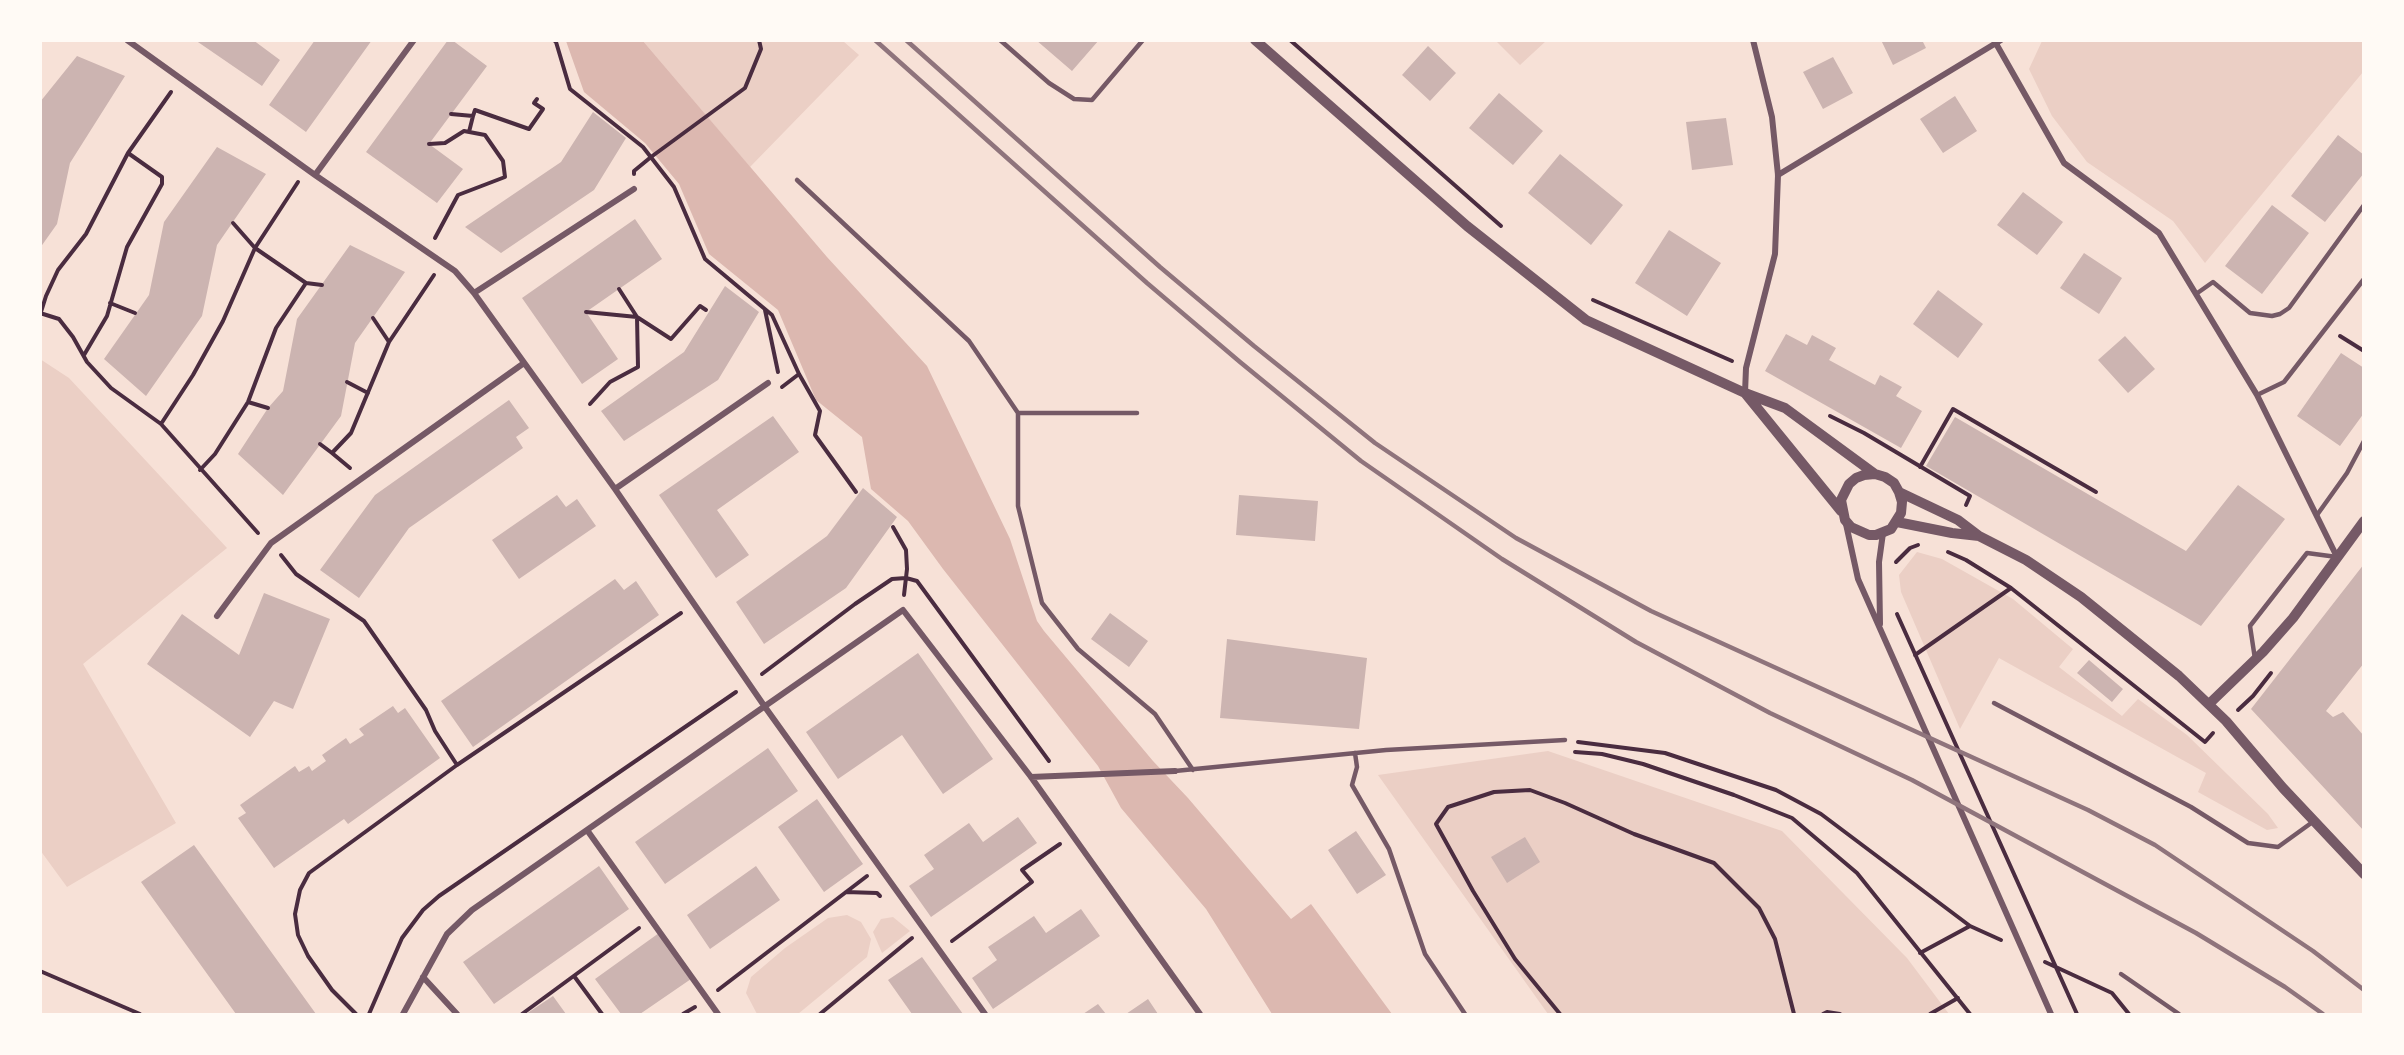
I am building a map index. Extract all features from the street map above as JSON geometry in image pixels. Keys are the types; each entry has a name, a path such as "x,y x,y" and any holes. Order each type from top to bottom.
{"street":[{"path":"127,40 315,175 455,271 615,489 765,707 985,1014"},
{"path":"315,175 414,40"},
{"path":"1255,40 1467,226 1586,320 1745,393 1785,408 1875,474 1894,483 1902,502 1901,513 1891,529 1883,533 1869,535 1859,532 1745,393 1746,368 1774,254 1779,175 1772,117 1753,40"},
{"path":"1779,175 1997,42 2064,163 2159,233 2257,395 2337,557"},
{"path":"474,294 634,189"},
{"path":"217,616 271,543 524,363"},
{"path":"615,489 768,383"},
{"path":"1875,474 1864,475 1849,484 1841,500 1858,579 2051,1014"},
{"path":"1899,492 1958,520 1979,536 2026,560 2081,597 2179,676 2226,721 2364,874"},
{"path":"2209,704 2255,660 2293,618 2364,521"},
{"path":"1897,522 1979,536"},
{"path":"1881,628 1879,562 1883,533"},
{"path":"403,1014 447,934 472,910 903,610 1031,777 1200,1014"},
{"path":"1031,777 1175,771"},
{"path":"587,830 718,1014"},
{"path":"423,977 457,1014"}],"lane":[{"path":"1000,40 1049,83 1074,99 1092,100 1143,40"},
{"path":"797,180 969,341 1018,412 1018,506 1042,603 1078,649 1155,714 1193,770"},
{"path":"2196,294 2213,282 2250,314 2272,316 2280,314 2289,308 2364,205"},
{"path":"2257,395 2284,382 2364,279"},
{"path":"1018,412 1137,413"},
{"path":"2317,516 2347,473 2364,441"},
{"path":"2255,660 2250,626 2307,553 2337,557"},
{"path":"1994,703 2191,807 2248,843 2278,848 2314,821"},
{"path":"1175,771 1355,753 1565,740"},
{"path":"1355,753 1357,767 1352,785 1389,849 1425,954 1465,1014"},
{"path":"2121,974 2179,1014"}],"path":[{"path":"651,157 745,88 761,49 759,40"},
{"path":"1290,40 1504,229"},
{"path":"555,41 570,89 643,147 674,187 705,259 772,315 799,375 820,411 815,435 856,492"},
{"path":"181,78 128,153 86,234 58,270 41,312 59,319 84,356 111,388 161,423 200,470 258,533 271,543 296,574 364,621 426,710 435,731 457,765"},
{"path":"469,132 475,110 529,129 543,109 534,103 537,99"},
{"path":"451,114 473,116"},
{"path":"427,252 458,195 505,177 503,161 485,135 464,131 445,142 429,144"},
{"path":"84,356 107,316 127,247 162,184 162,177 128,153"},
{"path":"161,423 193,375 223,321 255,248 307,168"},
{"path":"233,223 255,248 306,283 322,285"},
{"path":"332,453 351,433 389,342 442,262"},
{"path":"200,470 216,454 248,402 276,328 306,283"},
{"path":"619,290 637,317 671,339 700,306 706,310"},
{"path":"1586,297 1746,368"},
{"path":"110,303 135,313"},
{"path":"765,310 781,387"},
{"path":"586,312 637,317"},
{"path":"591,404 610,382 638,367 637,317"},
{"path":"373,318 389,342"},
{"path":"2327,327 2364,351"},
{"path":"791,380 799,375"},
{"path":"347,382 368,393"},
{"path":"248,402 268,408"},
{"path":"1920,467 1953,409 2096,492"},
{"path":"1828,415 1864,433 1970,496 1958,520"},
{"path":"320,444 361,477"},
{"path":"893,527 906,550 907,569 903,610"},
{"path":"1952,533 1943,550 1966,560 2011,588 2205,742 2226,721"},
{"path":"1893,564 1910,548 1920,544 1927,545"},
{"path":"1914,655 2011,588"},
{"path":"356,1014 333,990 308,956 298,935 295,914 300,890 309,873 457,765 694,604"},
{"path":"1897,612 1914,655 2077,1014"},
{"path":"1970,1014 1857,873 1792,818 1734,795 1643,764 1602,754 1568,751 1565,740 1665,753 1776,790 1821,814 1970,926 2010,945"},
{"path":"1560,1014 1515,959 1473,891 1436,824 1448,807 1494,792 1530,790 1634,834 1714,863 1759,908 1775,939 1794,1014"},
{"path":"939,951 1032,882 1022,870 1072,836"},
{"path":"683,1014 707,999 879,866"},
{"path":"522,1014 651,919"},
{"path":"1920,953 1970,926"},
{"path":"820,1014 897,949"},
{"path":"2041,959 2112,993 2129,1014"},
{"path":"40,971 140,1014"},
{"path":"574,976 602,1014"},
{"path":"1930,1014 1958,998"},
{"path":"1823,1014 1827,1012 1840,1014"}],"shaded area":[{"path":"566,41 643,41 827,257 927,366 1010,539 1037,621 1044,631 1153,761 1188,798 1291,919 1311,904 1392,1014 1272,1014 1206,909 1121,808 1098,766 908,521 871,489 862,437 816,400 778,310 709,254 679,184 645,143 584,92"},
{"path":"643,41 843,41 859,55 750,167"},
{"path":"1496,41 1546,41 1520,65"},
{"path":"2042,41 2363,41 2363,72 2205,263 2173,221 2087,162 2052,116 2029,69"},
{"path":"40,359 69,378 227,548 83,664 176,823 67,887 40,850"},
{"path":"1917,552 1942,559 2013,599 2073,649 2059,667 2122,716 2138,699 2187,735 2268,814 2278,828 2267,830 2198,792 2206,773 1999,658 1960,729 1901,592 1899,575"},
{"path":"1548,751 1782,831 1907,958 1949,1014 1548,1014 1378,775"},
{"path":"847,915 861,922 871,939 867,957 798,1014 757,1014 746,993 751,977 785,948 828,918"},
{"path":"893,917 910,931 882,953 873,932 881,919"}],"building":[{"path":"195,40 253,40 280,60 262,86"},
{"path":"315,40 372,40 306,132 269,105"},
{"path":"448,40 452,40 487,66 429,144 463,169 437,203 366,152"},
{"path":"1036,40 1099,40 1072,71"},
{"path":"1881,40 1922,40 1926,48 1893,65"},
{"path":"1428,46 1456,73 1430,101 1402,75"},
{"path":"77,56 125,76 70,163 57,224 40,248 40,102"},
{"path":"1833,57 1853,93 1823,109 1803,72"},
{"path":"1499,93 1543,131 1513,165 1469,128"},
{"path":"1955,96 1977,131 1943,153 1920,119"},
{"path":"593,112 626,138 594,190 501,253 465,227 561,162"},
{"path":"1726,118 1733,165 1692,170 1686,122"},
{"path":"2338,135 2364,155 2364,173 2325,222 2291,196"},
{"path":"217,147 266,174 217,245 202,316 146,396 104,359 149,295 164,222"},
{"path":"1560,154 1623,205 1591,245 1528,193"},
{"path":"2023,192 2063,222 2037,255 1997,225"},
{"path":"2272,205 2309,233 2262,294 2225,266"},
{"path":"635,219 662,259 586,312 618,359 582,384 522,298"},
{"path":"1669,230 1721,263 1687,316 1635,283"},
{"path":"350,245 405,272 355,343 341,416 283,495 238,454 268,408 283,391 297,319"},
{"path":"2084,253 2122,278 2099,314 2060,288"},
{"path":"725,286 759,312 718,380 624,441 601,411 684,352"},
{"path":"1938,290 1983,324 1958,358 1913,324"},
{"path":"1786,334 1807,345 1812,335 1836,348 1829,360 1875,385 1880,375 1902,387 1896,396 1922,411 1901,448 1765,371"},
{"path":"2125,336 2155,369 2128,393 2098,360"},
{"path":"2341,353 2364,368 2364,413 2340,446 2297,416"},
{"path":"509,400 529,428 516,437 523,448 409,528 359,598 320,570 375,495"},
{"path":"773,416 799,452 717,510 749,555 716,578 659,495"},
{"path":"1955,417 2186,551 2238,485 2285,519 2201,626 1926,466"},
{"path":"863,488 897,517 846,588 764,644 736,602 827,536"},
{"path":"557,495 566,507 577,499 596,526 519,579 492,540"},
{"path":"1239,495 1318,501 1315,541 1236,535"},
{"path":"2364,564 2364,663 2326,711 2333,717 2343,712 2364,736 2364,831 2251,709"},
{"path":"615,579 624,590 636,581 659,615 473,747 441,701"},
{"path":"264,593 330,619 293,709 274,701 250,737 147,664 182,614 239,655"},
{"path":"1110,613 1148,641 1129,667 1091,639"},
{"path":"1227,639 1367,658 1359,729 1220,718"},
{"path":"918,653 993,759 943,794 902,735 838,779 806,732"},
{"path":"2089,660 2123,689 2112,702 2077,673"},
{"path":"393,706 398,713 405,708 440,758 348,824 344,819 274,868 238,818 246,813 240,805 295,766 299,772 309,766 312,771 326,761 322,755 346,738 350,744 364,735 359,729"},
{"path":"768,748 798,791 665,884 635,842"},
{"path":"817,799 863,864 824,892 778,827"},
{"path":"1018,817 1037,843 931,917 909,886 934,869 924,855 969,823 983,842"},
{"path":"1356,831 1386,875 1357,894 1328,850"},
{"path":"1525,837 1540,862 1507,883 1491,857"},
{"path":"194,845 316,1014 236,1014 141,882"},
{"path":"599,866 629,909 494,1004 463,962"},
{"path":"756,866 780,900 710,949 687,915"},
{"path":"1081,909 1100,936 993,1009 972,978 997,960 988,947 1034,916 1046,933"},
{"path":"659,933 691,979 640,1014 621,1014 595,979"},
{"path":"922,957 963,1014 912,1014 888,980"},
{"path":"553,996 566,1014 526,1014"},
{"path":"1148,999 1158,1014 1126,1014"},
{"path":"1098,1004 1106,1014 1083,1014"}],"railway":[{"path":"875,40 1147,283 1240,362 1361,461 1502,559 1636,642 1770,713 1912,780 2196,933 2285,987 2323,1014"},
{"path":"906,40 1160,267 1254,346 1375,443 1516,538 1651,611 2088,810 2155,845 2313,951 2364,990"}]}
